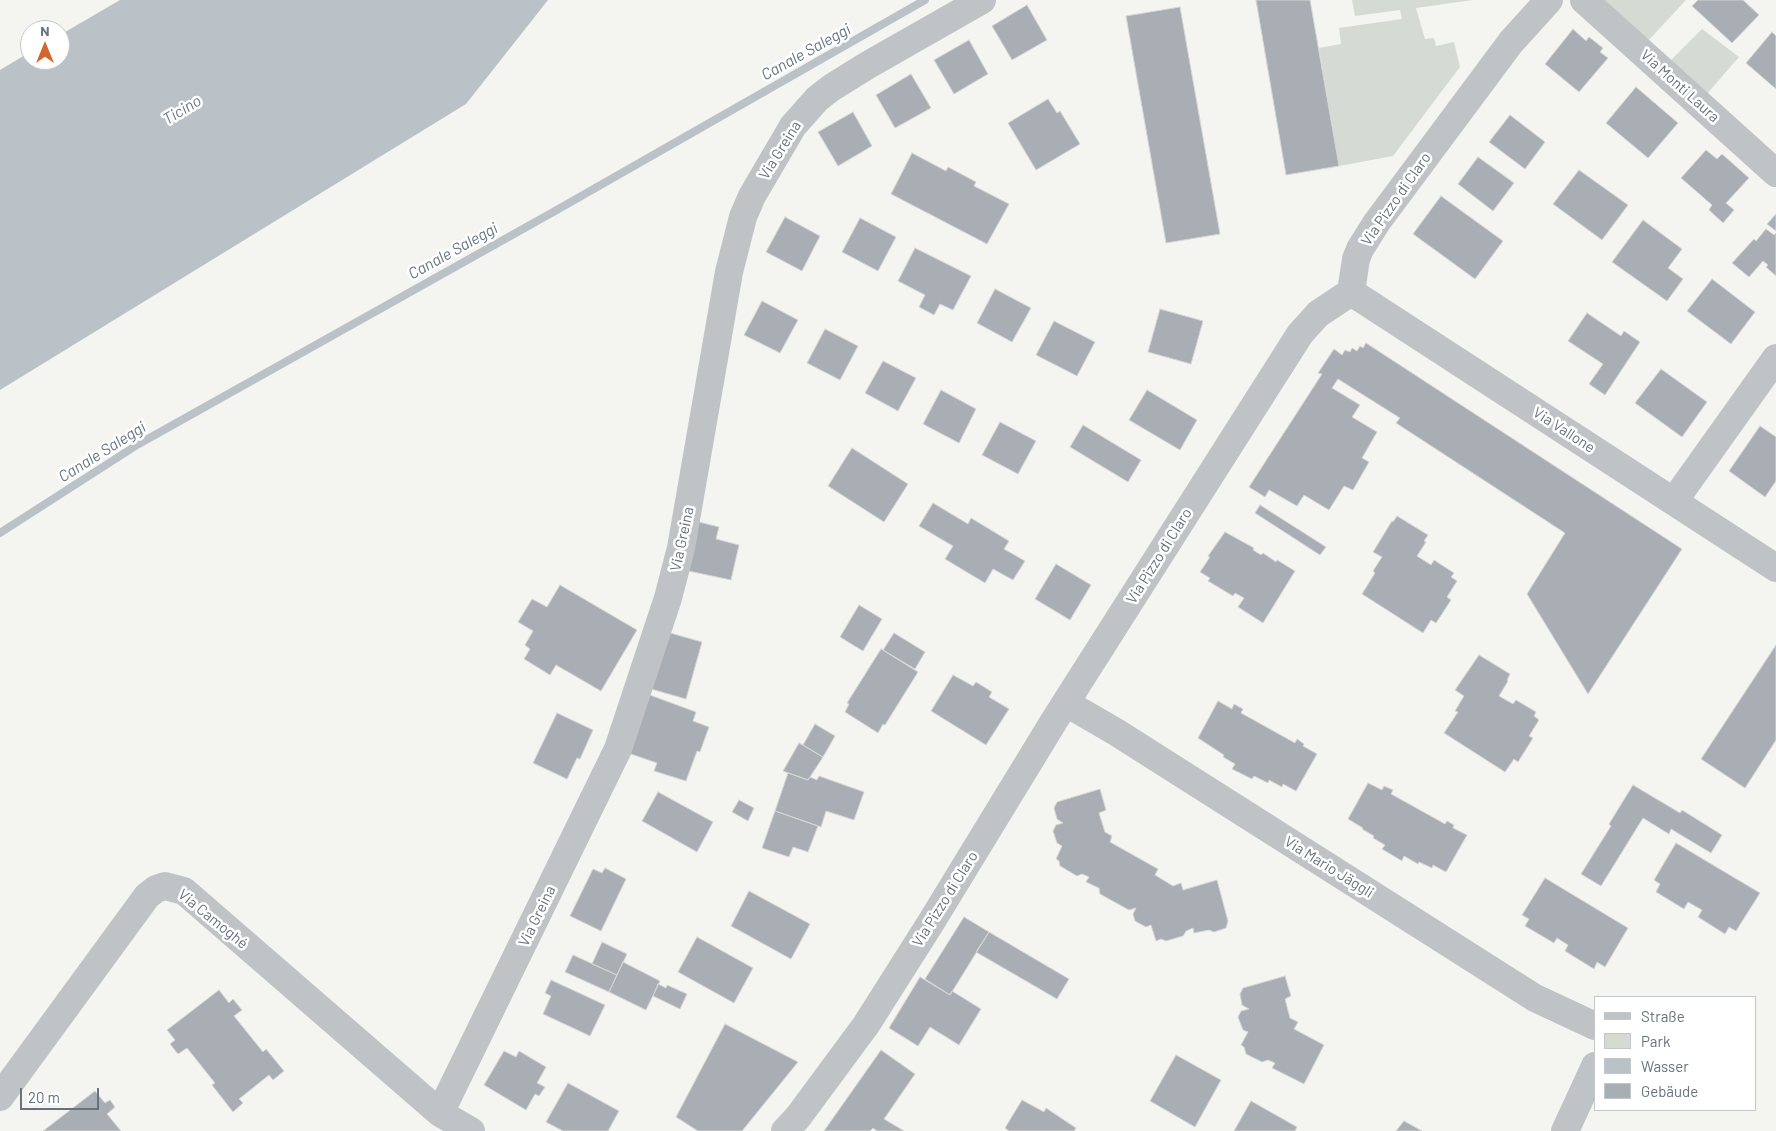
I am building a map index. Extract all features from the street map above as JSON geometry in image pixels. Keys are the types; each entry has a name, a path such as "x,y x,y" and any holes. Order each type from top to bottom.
{"street":[{"name":"Via Greina","path":"440,1113 618,749 668,598 681,548 729,272 740,225 752,196 793,126 817,99 868,65 982,0"},
{"name":"Via Pizzo di Claro","path":"785,1131 798,1118 866,1025 1066,703 1300,334 1318,314 1351,292 1356,260 1360,248 1377,222 1510,42 1549,0"},
{"name":"Via Monti Laura","path":"1584,0 1776,173"},
{"name":"Via Vallone","path":"1351,292 1776,568"},
{"path":"1674,501 1776,358"},
{"name":"Via Mario Jäggli","path":"1066,703 1141,748 1535,998 1594,1026"},
{"name":"Via Camoghé","path":"0,1097 147,896 156,889 165,886 184,891 440,1113"},
{"path":"1565,1131 1594,1068"},
{"path":"440,1113 471,1131"}],"green space":[{"path":"1352,0 1473,0 1416,8 1425,39 1434,38 1436,46 1454,42 1460,67 1393,156 1339,166 1319,48 1341,44 1339,28 1402,19 1400,10 1355,16"},
{"path":"1601,0 1686,0 1646,43"},
{"path":"1702,29 1739,57 1706,95 1670,61"}],"water":[{"name":"Ticino","path":"120,0 548,0 466,104 0,390 0,70 20,58 20,70 70,70 70,29"}],"building":[{"path":"1256,0 1310,0 1339,166 1286,175"},
{"path":"1698,0 1743,0 1759,15 1732,43 1692,6"},
{"path":"1027,5 1047,40 1012,60 992,26"},
{"path":"1180,7 1220,234 1166,243 1126,16"},
{"path":"1573,29 1586,41 1589,37 1603,48 1600,52 1608,58 1579,92 1545,64"},
{"path":"1772,32 1776,36 1776,89 1746,63"},
{"path":"969,40 988,74 954,94 934,60"},
{"path":"911,74 931,108 895,128 876,95"},
{"path":"1636,87 1678,123 1648,158 1606,123"},
{"path":"1048,99 1057,113 1060,111 1080,144 1036,170 1008,123"},
{"path":"853,112 872,146 838,166 818,132"},
{"path":"1510,115 1545,142 1525,169 1489,142"},
{"path":"1706,150 1717,159 1722,154 1749,178 1726,203 1734,210 1723,223 1709,210 1712,205 1681,178"},
{"path":"912,153 946,171 948,167 976,182 974,186 1009,204 987,244 891,194"},
{"path":"1478,157 1514,183 1493,211 1458,184"},
{"path":"1579,170 1628,205 1602,240 1553,204"},
{"path":"1441,196 1503,241 1475,279 1413,234"},
{"path":"1776,214 1776,231 1767,224"},
{"path":"785,217 820,236 802,271 766,252"},
{"path":"860,218 896,237 878,271 842,252"},
{"path":"1643,220 1682,249 1668,268 1683,279 1667,301 1612,262"},
{"path":"1766,229 1774,235 1776,233 1776,276 1766,267 1768,265 1763,261 1749,277 1732,263"},
{"path":"915,248 971,276 953,310 940,304 934,315 919,307 925,295 898,281"},
{"path":"1712,279 1755,312 1731,344 1687,311"},
{"path":"995,289 1031,308 1012,342 977,323"},
{"path":"762,301 798,320 780,353 744,335"},
{"path":"1160,309 1203,321 1191,364 1148,352"},
{"path":"1587,313 1621,336 1624,331 1640,342 1605,395 1589,384 1603,364 1568,341"},
{"path":"1054,321 1095,342 1077,376 1036,355"},
{"path":"825,329 858,346 840,380 807,363"},
{"path":"1366,343 1682,549 1588,694 1527,594 1565,533 1396,423 1400,418 1338,379 1332,388 1360,405 1352,417 1377,432 1362,458 1369,462 1353,490 1344,486 1329,510 1304,495 1297,506 1269,490 1265,497 1249,487 1322,374 1318,373 1334,349 1342,355 1345,350 1350,352 1352,348 1357,351 1360,346 1363,348"},
{"path":"883,361 916,378 898,411 865,393"},
{"path":"1661,369 1707,402 1682,437 1635,403"},
{"path":"941,390 976,409 959,443 923,424"},
{"path":"1147,390 1197,420 1180,450 1129,420"},
{"path":"1000,422 1036,441 1018,474 982,455"},
{"path":"1083,425 1141,460 1128,482 1070,447"},
{"path":"1760,426 1776,437 1776,481 1765,497 1729,471"},
{"path":"852,448 908,484 884,522 828,486"},
{"path":"933,503 968,524 971,518 1009,541 1004,549 1025,561 1013,580 993,569 985,583 945,559 953,546 919,526"},
{"path":"1260,505 1326,547 1320,555 1255,513"},
{"path":"1397,516 1428,535 1417,556 1431,565 1434,560 1454,573 1451,577 1457,581 1447,597 1451,600 1436,623 1431,620 1423,633 1362,594 1382,557 1373,552"},
{"path":"695,521 719,527 716,539 739,545 731,580 684,570"},
{"path":"1225,532 1254,548 1253,550 1261,555 1263,553 1295,571 1263,623 1238,607 1244,598 1235,593 1233,596 1208,581 1210,578 1200,572 1210,557 1208,556"},
{"path":"1056,564 1091,585 1070,620 1035,599"},
{"path":"560,585 637,630 601,691 556,665 550,675 524,659 530,649 525,645 533,631 518,622 532,599 547,607"},
{"path":"859,605 882,619 863,651 840,637"},
{"path":"667,632 702,642 686,699 651,689"},
{"path":"894,633 925,652 915,669 883,650"},
{"path":"1776,645 1776,740 1745,788 1701,759"},
{"path":"881,649 918,672 878,733 845,712 849,704 847,703"},
{"path":"1479,655 1510,674 1499,696 1513,704 1516,700 1536,712 1534,716 1539,720 1529,736 1533,738 1518,762 1514,759 1505,772 1444,733 1458,712 1455,711 1464,696 1455,690"},
{"path":"953,675 973,686 976,682 992,692 989,697 1009,709 986,745 931,711"},
{"path":"647,694 696,712 693,721 709,727 700,752 697,751 686,781 654,771 657,763 628,753"},
{"path":"1218,701 1232,709 1234,704 1243,709 1241,713 1295,743 1297,739 1304,744 1303,746 1317,754 1296,791 1283,784 1282,787 1269,780 1268,783 1254,776 1252,779 1232,769 1235,764 1198,738"},
{"path":"557,713 593,730 580,759 577,758 567,779 533,763"},
{"path":"815,724 835,736 823,757 803,745"},
{"path":"799,743 823,757 808,780 783,771"},
{"path":"788,773 808,780 810,777 817,780 819,776 864,792 854,820 826,811 821,827 775,811"},
{"path":"1368,783 1382,790 1384,786 1393,790 1391,794 1445,824 1447,821 1454,825 1453,828 1467,835 1446,872 1433,865 1432,868 1419,862 1418,864 1404,856 1402,861 1382,849 1385,845 1348,819"},
{"path":"1633,785 1680,813 1682,810 1722,835 1711,853 1671,829 1669,834 1643,818 1601,886 1581,874 1611,826 1609,824"},
{"path":"1100,789 1106,810 1099,813 1105,832 1112,836 1110,842 1158,869 1155,875 1173,886 1181,883 1183,890 1217,880 1228,921 1226,928 1214,932 1209,930 1194,933 1193,928 1186,931 1183,936 1166,941 1161,939 1156,941 1151,925 1146,927 1135,921 1133,914 1136,908 1129,910 1100,894 1099,888 1086,882 1089,877 1082,874 1077,876 1060,866 1059,861 1056,859 1062,846 1057,843 1053,831 1056,825 1063,823 1057,819 1054,808 1057,802"},
{"path":"658,792 713,822 697,852 642,821"},
{"path":"739,800 754,808 748,821 732,812"},
{"path":"775,811 818,826 808,852 793,847 789,857 762,848"},
{"path":"1676,843 1760,893 1736,931 1729,927 1725,934 1698,917 1702,910 1688,902 1684,909 1656,892 1660,884 1654,880"},
{"path":"605,868 626,879 601,931 570,916 593,869 602,873"},
{"path":"1545,878 1628,928 1605,967 1597,962 1594,969 1565,951 1568,945 1557,938 1554,943 1525,926 1529,919 1522,915"},
{"path":"749,891 810,924 791,959 731,926"},
{"path":"964,917 989,932 950,995 925,979"},
{"path":"989,932 1069,979 1057,999 976,952"},
{"path":"697,937 753,968 734,1003 678,972"},
{"path":"602,942 627,954 617,975 592,964"},
{"path":"573,955 617,975 609,992 565,972"},
{"path":"623,962 660,981 646,1010 609,992"},
{"path":"1285,976 1291,996 1285,999 1290,1018 1298,1022 1294,1029 1324,1045 1304,1084 1272,1068 1275,1063 1268,1060 1262,1062 1246,1054 1244,1047 1241,1045 1248,1032 1243,1030 1238,1017 1241,1011 1249,1009 1242,1005 1240,994 1243,988"},
{"path":"920,977 950,995 952,991 981,1009 959,1045 930,1027 918,1046 889,1028"},
{"path":"551,980 605,1005 590,1036 543,1014 551,996 545,993"},
{"path":"658,984 666,988 667,985 687,994 680,1009 653,996"},
{"path":"219,990 229,1003 233,999 242,1010 234,1016 263,1052 266,1049 284,1071 273,1080 269,1075 239,1099 243,1103 233,1112 212,1085 215,1083 187,1048 178,1054 170,1044 175,1040 167,1030"},
{"path":"725,1024 798,1062 742,1131 698,1131 676,1117"},
{"path":"881,1050 915,1074 884,1119 904,1131 877,1131 873,1128 870,1131 824,1131"},
{"path":"504,1051 516,1057 519,1051 546,1067 537,1083 545,1087 539,1096 535,1094 526,1110 484,1085"},
{"path":"1176,1055 1221,1080 1195,1127 1150,1101"},
{"path":"568,1083 619,1111 608,1131 563,1131 546,1122"},
{"path":"95,1091 105,1103 110,1100 115,1107 107,1114 121,1131 43,1131"},
{"path":"1022,1100 1044,1112 1046,1108 1076,1128 1074,1131 1009,1131 1005,1128"},
{"path":"1251,1101 1297,1127 1295,1131 1234,1131"},
{"path":"1404,1121 1422,1131 1396,1131"}],"waterway":[{"name":"Canale Saleggi","path":"0,533 137,445 555,211 925,0"}]}
